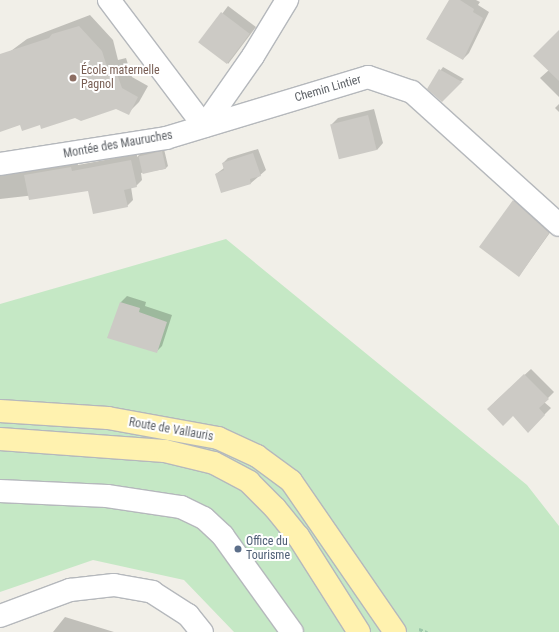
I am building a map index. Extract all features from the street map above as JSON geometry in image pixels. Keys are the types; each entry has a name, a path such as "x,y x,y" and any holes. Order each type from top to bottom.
{"main road":[{"name":"Route de Vallauris","path":"0,411 108,418 218,438 257,456 292,481 395,632"},
{"name":"Route de Vallauris","path":"0,440 165,451 214,463 249,482 275,508 298,536 359,632"}],"street":[{"path":"109,0 204,126 253,56 287,0"},
{"name":"Chemin Lintier","path":"204,126 368,77 412,92 559,225"},
{"name":"Montée des Mauruches","path":"0,164 166,138 204,126"},
{"path":"0,491 107,496 181,507 204,518 224,536 292,632"},
{"path":"0,616 70,590 114,585 152,592 188,615 202,632"}],"green space":[{"path":"226,239 527,485 559,526 559,632 234,632 184,580 93,560 0,592 0,304"}],"building":[{"path":"449,0 460,0 474,9 473,12 483,18 463,60 426,39"},
{"path":"221,12 250,34 227,64 198,42"},
{"path":"79,26 102,51 108,70 115,68 122,88 138,97 129,115 116,109 81,121 75,118 41,129 40,125 22,131 20,125 0,132 0,54 49,38 52,34"},
{"path":"559,30 559,81 533,56"},
{"path":"439,69 462,82 442,102 427,89"},
{"path":"368,115 377,150 339,159 330,124"},
{"path":"162,151 166,169 143,174 139,156"},
{"path":"253,153 261,176 250,179 251,184 221,193 215,174 224,170 222,163"},
{"path":"131,160 137,187 124,190 128,207 93,214 88,191 29,200 24,175 71,167 72,171"},
{"path":"513,200 549,233 519,277 479,247"},
{"path":"120,302 140,308 139,312 167,322 157,353 107,338"},
{"path":"524,374 549,399 539,408 545,415 528,433 513,416 503,426 487,409"}],"place":[{"name":"École maternelle Pagnol","path":"73,78"},
{"name":"Office du Tourisme","path":"238,549"}]}
